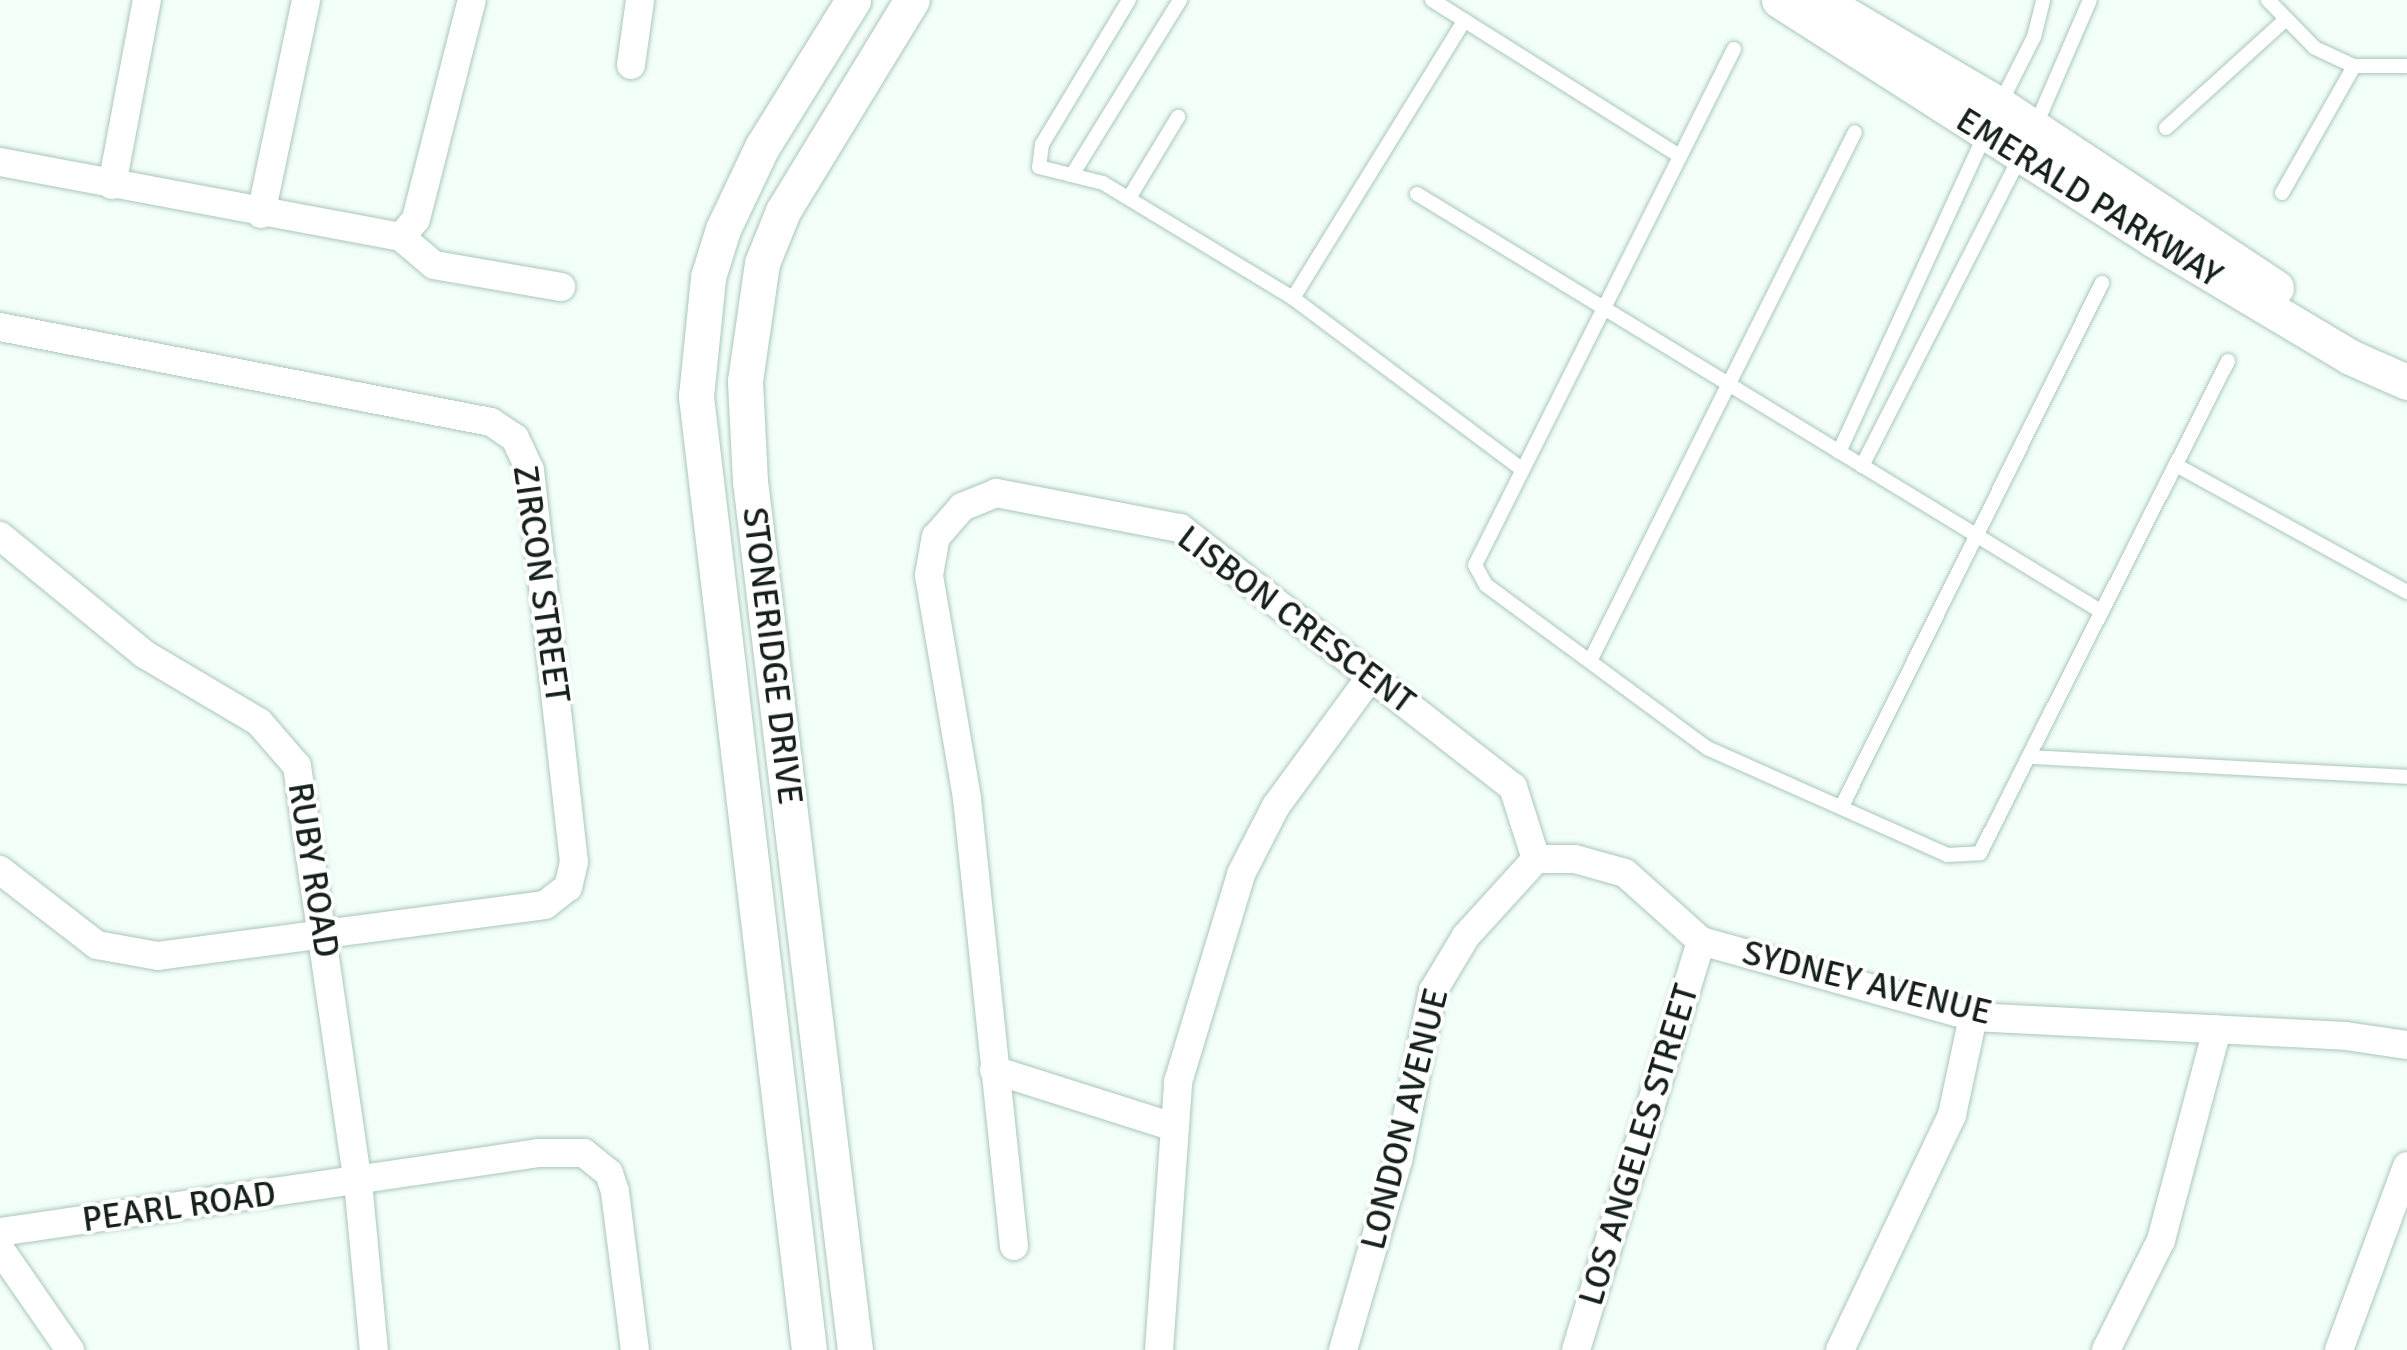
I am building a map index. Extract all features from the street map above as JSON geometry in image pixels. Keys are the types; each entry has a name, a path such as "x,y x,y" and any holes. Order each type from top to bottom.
{"street":[{"path":"112,186 147,0"},
{"path":"261,214 306,0"},
{"path":"401,238 416,219 472,0"},
{"path":"631,65 640,0"},
{"name":"STONERIDGE DRIVE","path":"809,1350 696,396 708,278 723,229 762,147 853,0"},
{"name":"STONERIDGE DRIVE","path":"855,1350 750,481 745,381 762,263 783,211 912,0"},
{"name":"EMERALD PARKWAY","path":"1779,0 1992,120 2407,365"},
{"name":"EMERALD PARKWAY","path":"1821,0 1992,120"},
{"name":"EMERALD PARKWAY","path":"2028,141 2298,327 2407,382"},
{"path":"0,162 401,238 445,268 561,287"},
{"name":"ZIRCON STREET","path":"0,327 491,422 524,452 574,844 568,887 545,905 521,910 324,932"},
{"name":"LISBON CRESCENT","path":"1014,1246 967,798 929,575 930,554 948,520 962,506 996,493 1163,522 1197,540 1514,787 1536,859"},
{"name":"RUBY ROAD","path":"0,536 115,634 259,722 289,751 307,802 358,1182 374,1350"},
{"path":"1158,1350 1171,1126 1186,1052 1250,853 1372,676"},
{"name":"SYDNEY AVENUE","path":"1536,859 1575,859 1624,873 1702,940 1973,1017 2217,1029 2407,1045"},
{"name":"LONDON AVENUE","path":"1342,1350 1398,1161 1433,991 1466,936 1536,859"},
{"path":"0,870 74,930 126,954 158,956 324,932"},
{"name":"LOS ANGELES STREET","path":"1576,1350 1702,940"},
{"path":"1840,1350 1952,1115 1973,1017"},
{"path":"2106,1350 2162,1240 2217,1029"},
{"path":"994,1070 1171,1126"},
{"name":"PEARL ROAD","path":"0,1232 539,1153 584,1152 599,1160 615,1192 635,1350"},
{"path":"2339,1350 2407,1166"},
{"path":"0,1250 70,1350"}],"lane":[{"path":"1129,0 1037,154 1039,167 1072,175 1128,198 1293,298 1519,467"},
{"path":"1072,175 1180,0"},
{"path":"1432,0 1678,155"},
{"path":"1839,452 2034,37 2043,0"},
{"path":"1862,466 2028,141 2090,0"},
{"path":"2268,0 2314,48 2354,66 2407,66"},
{"path":"2166,128 2286,19"},
{"path":"1293,298 1464,21"},
{"path":"1734,49 1476,554 1478,576 1707,748 1843,804 1948,856 1969,858 1992,834 2228,362"},
{"path":"2282,192 2354,66"},
{"path":"1128,198 1178,117"},
{"path":"1591,659 1855,132"},
{"path":"1416,194 1600,310 2102,612"},
{"path":"1843,804 2102,283"},
{"path":"2176,465 2407,592"},
{"path":"2030,757 2407,777"}]}
